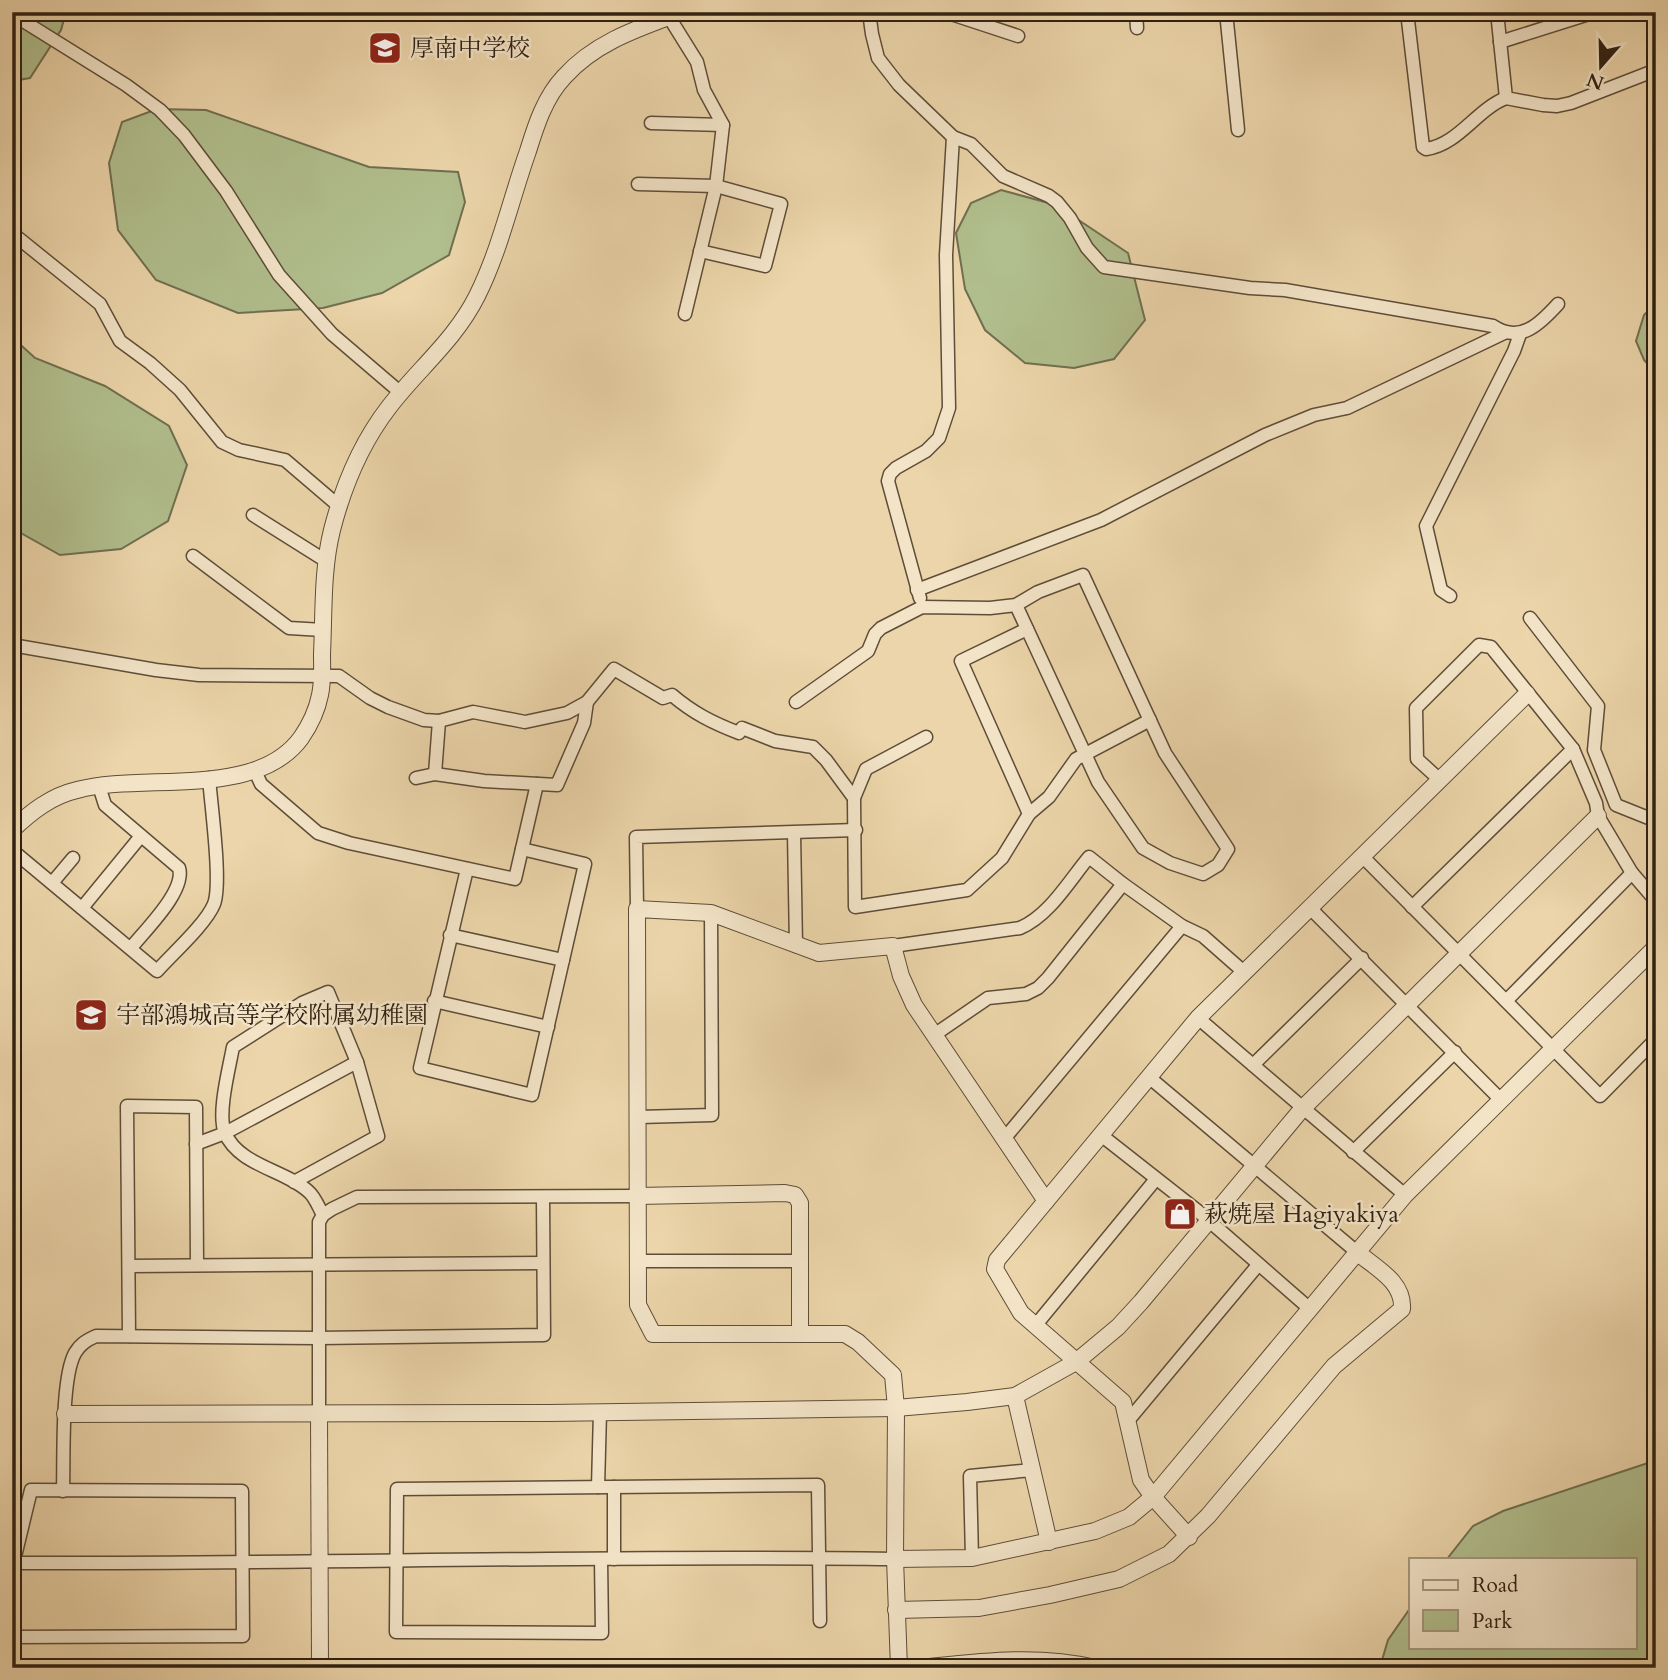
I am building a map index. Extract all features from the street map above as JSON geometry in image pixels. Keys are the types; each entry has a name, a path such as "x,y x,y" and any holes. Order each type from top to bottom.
{"street":[{"path":"869,12 878,58 900,85 953,137 971,144 1003,176 1057,202 1070,218 1087,248 1104,267 1250,288 1285,290 1493,326 1504,333 1520,334 1544,319 1558,304"},
{"path":"945,12 1018,36"},
{"path":"1136,12 1137,28"},
{"path":"1226,12 1238,130"},
{"path":"1407,12 1423,147 1426,149 1445,143 1496,102 1506,99 1557,106 1572,103 1656,70"},
{"path":"1497,12 1506,99"},
{"path":"1500,42 1595,12"},
{"path":"12,13 126,85 160,110 184,135 226,191 279,275 332,334 401,393"},
{"path":"12,830 32,812 55,798 76,790 234,776 255,771 280,758 300,739 321,692 326,561 340,508 365,444 377,423 401,393 448,341 477,296 535,130 555,88 573,67 597,47 675,15 697,62 704,90 723,125 716,186 685,314"},
{"path":"651,123 723,125"},
{"path":"922,607 888,481 896,468 926,451 939,438 950,408 946,255 953,137"},
{"path":"638,184 716,186 781,204 765,266 700,251"},
{"path":"12,233 100,304 120,341 180,390 222,442 239,450 285,460 301,471 340,508"},
{"path":"917,590 1101,520 1265,435 1314,415 1347,408 1504,333"},
{"path":"1450,596 1441,590 1426,526 1520,334"},
{"path":"253,515 326,561"},
{"path":"193,556 289,628 323,630"},
{"path":"796,702 868,651 881,628 922,607 990,608 1016,605 1083,575 1165,753 1228,849 1218,865 1203,874 1170,863 1143,848 1098,782 1016,605"},
{"path":"1530,618 1598,706 1594,750 1616,805 1656,821"},
{"path":"1027,629 961,661 1029,814"},
{"path":"12,645 199,675 339,676 388,707 424,720 439,721 473,712 525,722 567,713 587,702 614,669 663,698 672,695 710,722 739,733 742,727 775,741 813,747 854,798"},
{"path":"1440,780 1417,759 1416,708 1479,645 1490,647 1573,749 1596,803 1598,816 1632,873 1656,901"},
{"path":"1189,1537 1141,1480 1123,1402 1021,1312 995,1269 997,1260 1198,1018 1527,694"},
{"path":"415,778 435,774 557,785 584,723 587,702"},
{"path":"926,737 866,769 854,798 855,907 967,890 1002,858 1029,814 1049,797 1076,758 1150,720"},
{"path":"435,774 439,721"},
{"path":"1412,907 1573,749"},
{"path":"255,771 261,784 318,833 349,843 515,879 537,784"},
{"path":"12,850 156,971 205,918 214,904 217,885 209,778"},
{"path":"99,786 105,805 179,869 181,877 176,892 131,948"},
{"path":"65,1414 896,1408 1015,1396 1076,1362 1118,1326 1302,1109 1598,816"},
{"path":"856,830 636,837 638,1305 653,1334 845,1334 858,1342 893,1375 896,1408 895,1559 899,1668"},
{"path":"794,833 796,946"},
{"path":"82,908 141,836"},
{"path":"467,869 420,1068 532,1095 585,864 522,849"},
{"path":"636,909 711,913 819,953 893,946 1020,929 1041,915 1089,857 1182,926 1203,936 1245,973"},
{"path":"1363,857 1600,1096 1656,1040"},
{"path":"52,883 73,858"},
{"path":"1506,1001 1632,873"},
{"path":"934,1035 988,998 1026,994 1038,988 1123,884"},
{"path":"1311,909 1501,1100"},
{"path":"639,1117 712,1115 711,913"},
{"path":"1004,1139 1182,926"},
{"path":"450,935 563,960"},
{"path":"893,946 901,976 914,1004 1046,1201"},
{"path":"12,1637 243,1636 242,1564 242,1491 31,1490 13,1566 242,1564 395,1560 972,1558 1095,1531 1129,1517 1153,1497 1405,1195 1656,947"},
{"path":"1253,1065 1362,958"},
{"path":"295,1182 378,1136 357,1062 328,992 302,1003 233,1047 223,1110 225,1133 233,1144 252,1161 311,1193 323,1215"},
{"path":"434,1001 548,1027"},
{"path":"1198,1018 1405,1195"},
{"path":"1353,1152 1455,1052"},
{"path":"197,1144 225,1133 357,1062"},
{"path":"897,1610 979,1608 1119,1579 1169,1554 1189,1537 1335,1366 1402,1309 1403,1298 1398,1287 1150,1079"},
{"path":"129,1336 127,1107 196,1107 197,1265"},
{"path":"1101,1135 1209,1221 1310,1309"},
{"path":"1034,1326 1156,1179"},
{"path":"320,1668 318,1264 319,1222 323,1215 357,1197 795,1195 800,1203 800,1334"},
{"path":"63,1491 69,1367 75,1352 84,1341 96,1336 318,1338 544,1335 544,1197"},
{"path":"638,1261 799,1261"},
{"path":"129,1266 542,1263"},
{"path":"1128,1422 1258,1265"},
{"path":"1015,1396 1049,1542"},
{"path":"598,1487 600,1412"},
{"path":"972,1558 970,1476 1032,1470"},
{"path":"614,1487 602,1633 396,1632 397,1489 818,1485 820,1621"},
{"path":"920,1668 1039,1660 1095,1668"}],"green space":[{"path":"12,12 66,12 61,30 30,78 12,81"},
{"path":"157,109 206,110 369,167 458,172 465,202 449,255 382,293 323,308 238,313 156,280 118,230 109,163 122,122"},
{"path":"1001,190 1056,205 1128,253 1145,320 1114,359 1074,368 1025,363 985,330 965,289 956,233 971,203"},
{"path":"1656,303 1656,373 1644,360 1636,341 1644,315"},
{"path":"12,337 35,358 105,386 169,426 187,465 168,521 121,549 60,555 12,528"},
{"path":"1648,1463 1656,1473 1656,1663 1649,1668 1380,1667 1388,1640 1409,1610 1409,1648 1636,1648 1636,1558 1448,1558 1473,1526 1503,1511"}],"place":[{"name":"厚南中学校","path":"385,48"},
{"name":"宇部鴻城高等学校附属幼稚園","path":"91,1015"},
{"name":"萩焼屋 Hagiyakiya","path":"1180,1214"}]}
